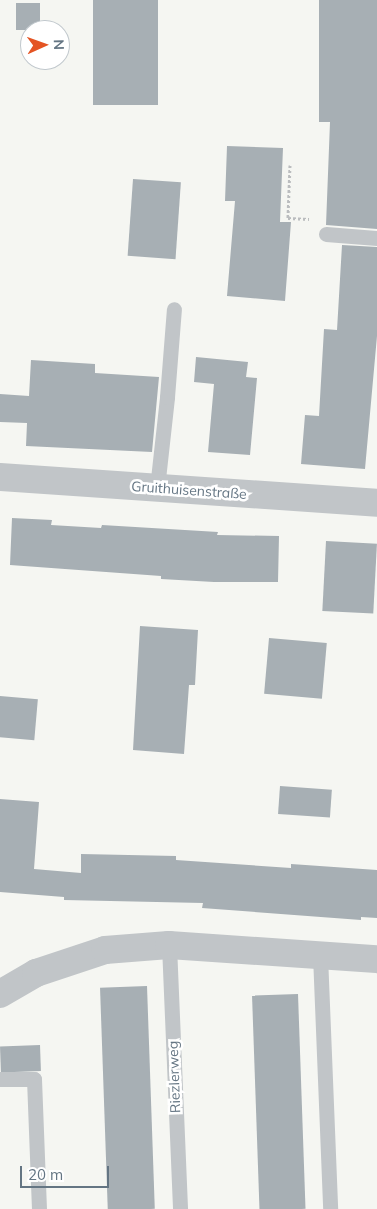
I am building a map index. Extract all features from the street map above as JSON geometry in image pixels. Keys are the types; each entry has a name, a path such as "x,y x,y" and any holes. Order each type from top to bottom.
{"street":[{"name":"Gruithuisenstraße","path":"0,477 377,503"},
{"path":"0,994 36,973 105,950 169,945 377,959"}],"lane":[{"path":"326,234 377,238"},
{"path":"157,488 174,309"},
{"name":"Riezlerweg","path":"169,945 180,1209"},
{"path":"320,955 330,1209"},
{"path":"0,1079 34,1080 39,1209"}],"path":[{"path":"290,165 288,218 318,219"}],"building":[{"path":"93,0 158,0 158,105 93,105"},
{"path":"319,0 377,0 377,229 326,225 330,122 319,122"},
{"path":"16,3 40,3 40,20 20,20 20,30 16,30"},
{"path":"227,146 283,148 280,222 291,222 285,301 227,296 235,201 225,201"},
{"path":"133,179 181,182 176,259 128,256"},
{"path":"342,245 377,247 377,336 365,469 301,464 305,415 319,416 324,329 337,330"},
{"path":"196,357 248,362 246,377 257,378 250,455 208,452 214,384 194,382"},
{"path":"31,360 95,364 95,373 159,377 152,452 26,446 27,423 0,422 0,394 29,396"},
{"path":"12,518 52,520 51,525 101,528 102,525 218,532 217,535 279,536 278,582 214,582 161,579 161,576 10,565"},
{"path":"326,541 377,544 373,614 322,611"},
{"path":"140,626 198,630 195,685 189,685 184,754 133,750"},
{"path":"269,638 327,643 322,699 264,694"},
{"path":"0,696 38,699 34,740 0,737"},
{"path":"280,786 332,790 330,818 278,814"},
{"path":"0,799 39,802 34,869 81,873 81,854 176,856 176,860 291,868 291,864 377,870 377,918 361,917 361,920 202,908 203,903 64,900 64,897 0,892"},
{"path":"147,986 155,1209 108,1209 100,988"},
{"path":"298,994 306,1209 259,1209 252,996"},
{"path":"40,1045 41,1071 1,1072 0,1046"}]}
